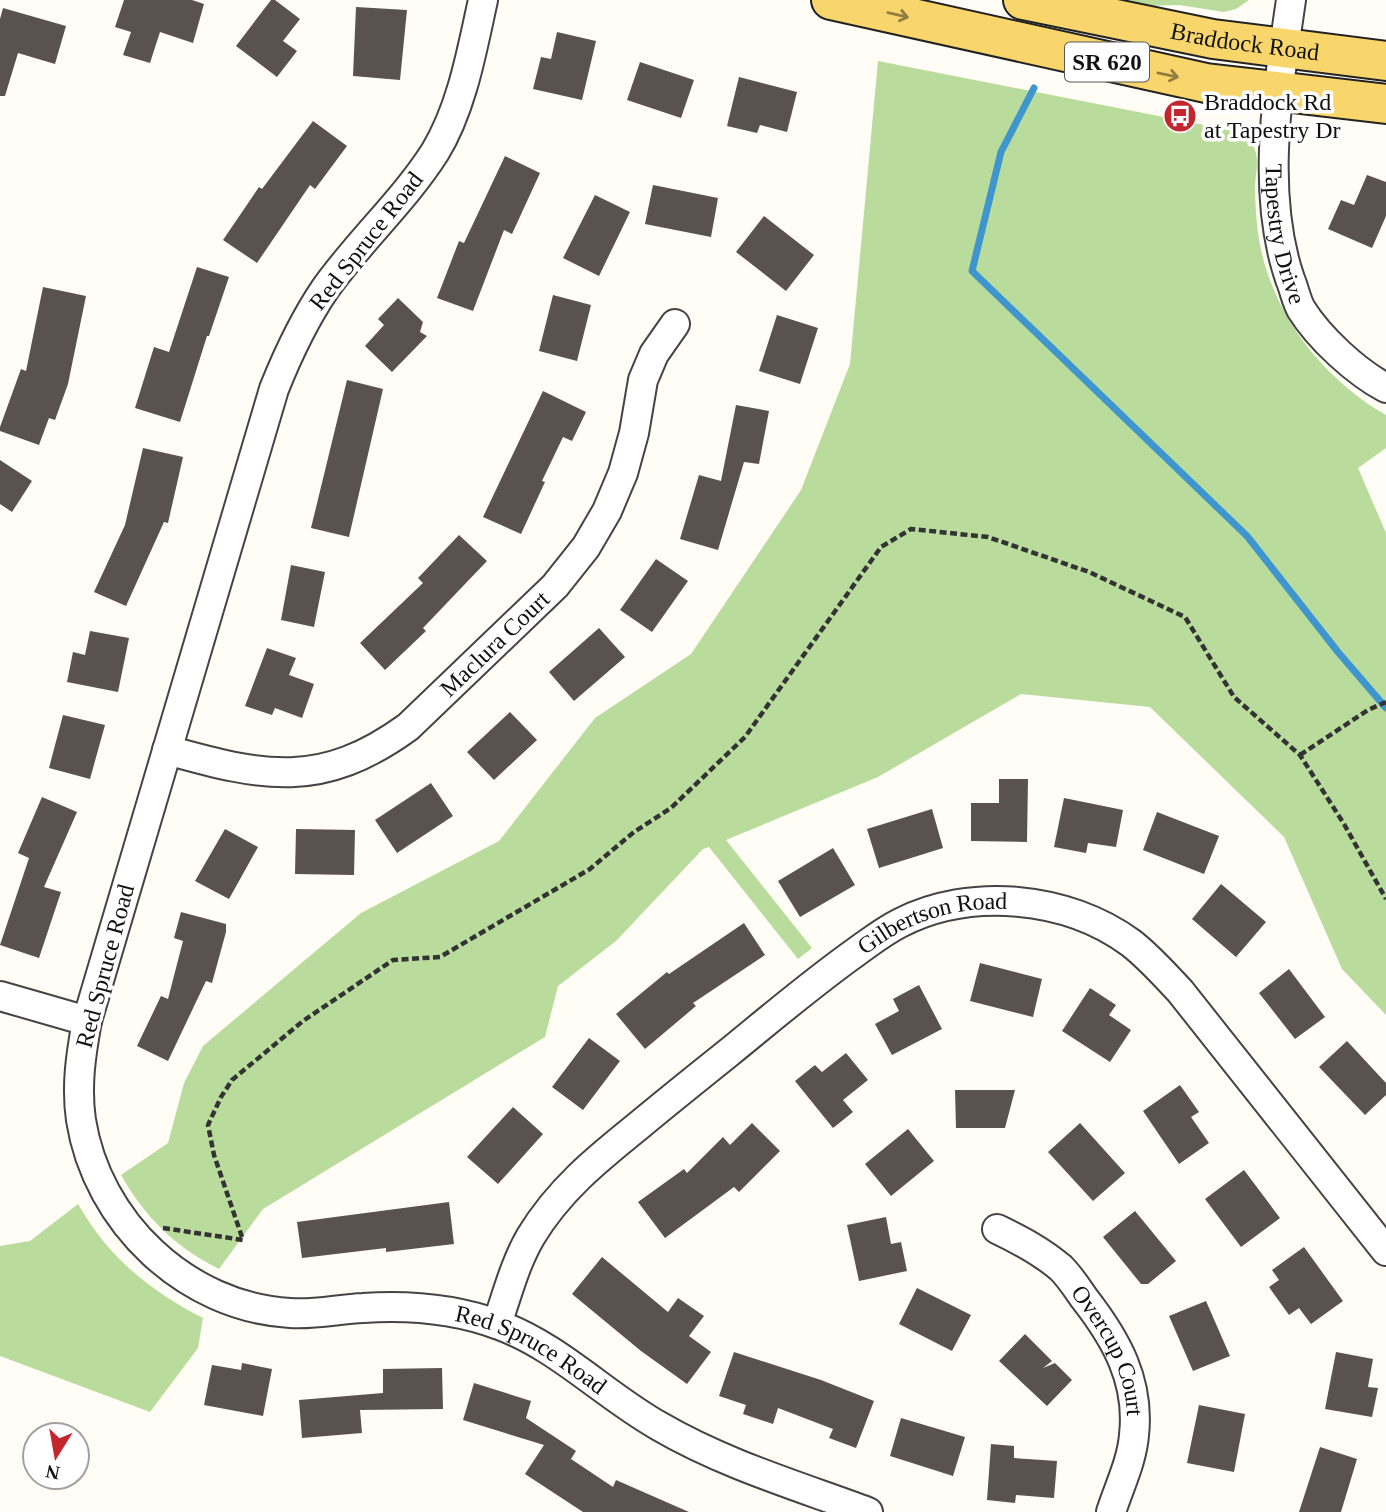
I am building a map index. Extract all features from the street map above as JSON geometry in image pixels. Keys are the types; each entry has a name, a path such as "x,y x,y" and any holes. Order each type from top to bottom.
{"main road":[{"name":"Braddock Road","path":"831,0 1206,83 1386,104"},
{"name":"Braddock Road","path":"1023,0 1213,39 1386,61"}],"street":[{"name":"Red Spruce Road","path":"483,0 454,110 435,151 395,206 326,288 284,362 244,484 87,1021 78,1089 81,1121 104,1191 124,1222 143,1244 173,1270 197,1286 242,1304 270,1311 309,1313 404,1307 447,1312 497,1324 567,1362 657,1425 704,1450 868,1512"},
{"name":"Tapestry Drive","path":"1291,0 1277,92 1274,209 1282,256 1301,308 1333,348 1386,388"},
{"name":"Maclura Court","path":"167,750 231,768 262,773 294,773 322,769 353,760 408,727 555,586 586,547 607,511 623,473 634,433 643,380 654,354 675,324"},
{"name":"Gilbertson Road","path":"497,1324 516,1269 530,1239 547,1211 584,1169 831,970 889,929 923,913 976,902 1030,903 1066,912 1097,923 1129,942 1148,958 1180,991 1386,1251"},
{"path":"0,996 87,1021"},
{"name":"Overcup Court","path":"997,1229 1033,1247 1062,1270 1111,1335 1124,1359 1135,1399 1134,1436 1111,1512"}],"path":[{"path":"124,1222 243,1240 214,1155 208,1125 220,1097 232,1080 303,1021 393,960 440,957 590,869 634,832 671,808 745,737 881,547 911,530 988,537 1090,572 1185,617 1234,697 1300,755 1344,824 1386,899"},
{"path":"1300,755 1386,702"}],"green space":[{"path":"1084,0 1249,0 1236,9 1224,12 1179,5 1148,6"},
{"path":"878,61 1235,131 1253,145 1257,161 1255,191 1258,233 1273,289 1301,339 1319,361 1362,399 1386,415 1386,448 1358,468 1386,533 1386,1015 1342,969 1284,837 1150,707 1021,694 878,777 726,840 812,948 798,959 709,847 703,849 616,941 558,986 545,1037 263,1209 219,1269 188,1251 162,1230 121,1175 168,1143 184,1083 203,1046 361,913 499,841 595,718 691,654 801,490 850,364"},
{"path":"78,1204 103,1241 132,1271 165,1296 203,1318 198,1348 150,1412 0,1356 0,1246 30,1241"}],"building":[{"path":"124,0 192,0 204,4 193,43 160,32 150,63 123,55 131,32 115,27"},
{"path":"271,0 275,0 300,19 283,41 297,51 277,77 236,46"},
{"path":"356,7 407,10 400,80 353,76"},
{"path":"3,8 66,26 55,64 18,53 5,96 0,96 0,19"},
{"path":"557,32 596,41 582,100 533,89 541,57 551,59"},
{"path":"640,62 694,80 681,118 627,100"},
{"path":"739,77 797,92 787,132 760,125 757,133 727,126"},
{"path":"313,121 347,146 315,189 310,185 257,263 223,240 259,187 262,189"},
{"path":"505,156 540,173 512,234 504,230 473,311 437,298 459,241 464,243"},
{"path":"1367,175 1386,182 1386,216 1372,248 1328,229 1341,200 1354,205"},
{"path":"653,185 718,198 711,237 645,224"},
{"path":"595,195 630,212 599,276 563,258"},
{"path":"764,216 814,255 786,291 736,252"},
{"path":"197,267 229,277 180,422 135,408 154,347 169,352"},
{"path":"43,287 86,296 68,384 55,420 49,418 39,445 0,431 0,427 21,369 26,371"},
{"path":"553,295 591,305 577,361 539,351"},
{"path":"398,298 423,322 420,332 427,336 392,372 365,346 384,325 378,319"},
{"path":"777,315 818,328 800,384 759,371"},
{"path":"347,380 383,389 349,537 311,528"},
{"path":"543,391 586,412 572,441 563,437 521,534 483,517"},
{"path":"736,405 769,411 759,464 744,462 718,550 680,539 699,475 721,481"},
{"path":"143,448 183,457 168,523 164,522 126,606 94,592 125,525"},
{"path":"0,460 32,481 12,512 0,504"},
{"path":"459,535 487,561 423,628 426,631 385,670 360,643 423,583 418,578"},
{"path":"656,559 688,581 652,632 620,610"},
{"path":"291,565 325,572 314,627 281,620"},
{"path":"599,628 625,657 574,701 549,672"},
{"path":"90,631 129,638 118,692 67,682 73,652 85,655"},
{"path":"267,648 296,658 289,675 314,684 302,718 275,708 272,715 245,706"},
{"path":"510,712 537,740 494,780 467,752"},
{"path":"63,715 105,725 90,779 49,768"},
{"path":"999,779 1028,779 1027,842 971,841 971,803 999,803"},
{"path":"431,783 453,816 397,853 375,820"},
{"path":"42,797 77,812 44,887 61,892 39,958 0,945 29,858 18,853"},
{"path":"1064,798 1123,810 1116,847 1088,843 1086,853 1054,847"},
{"path":"932,809 943,848 879,868 867,829"},
{"path":"1157,812 1219,836 1204,874 1143,850"},
{"path":"225,829 258,847 229,899 195,881"},
{"path":"296,829 355,830 354,875 295,874"},
{"path":"833,848 855,885 800,917 778,881"},
{"path":"1221,884 1266,922 1236,957 1192,919"},
{"path":"181,912 226,924 226,932 212,983 206,981 168,1061 137,1046 161,996 168,999 183,941 174,938"},
{"path":"744,923 765,955 693,1003 696,1006 645,1049 616,1014 667,972 669,974"},
{"path":"980,963 1042,979 1033,1017 970,1001"},
{"path":"1289,969 1325,1017 1295,1039 1259,993"},
{"path":"919,985 942,1029 892,1055 875,1024 899,1011 893,999"},
{"path":"1090,988 1116,1005 1109,1015 1131,1030 1110,1062 1062,1031"},
{"path":"589,1038 620,1061 583,1110 552,1087"},
{"path":"1347,1041 1386,1083 1386,1095 1365,1115 1319,1067"},
{"path":"846,1053 868,1080 843,1100 853,1112 833,1128 795,1081 815,1065 822,1072"},
{"path":"1180,1085 1199,1112 1191,1117 1209,1143 1179,1164 1143,1111"},
{"path":"955,1090 1015,1090 1005,1128 956,1128"},
{"path":"513,1107 543,1134 498,1184 467,1157"},
{"path":"752,1123 780,1151 739,1192 734,1187 665,1238 638,1202 684,1169 687,1173 723,1137 730,1145"},
{"path":"1080,1123 1125,1173 1093,1201 1048,1152"},
{"path":"908,1129 934,1161 891,1196 865,1164"},
{"path":"1244,1170 1280,1218 1241,1247 1205,1199"},
{"path":"449,1202 454,1244 386,1252 386,1248 302,1258 297,1222"},
{"path":"1135,1211 1176,1261 1148,1284 1141,1284 1103,1237"},
{"path":"886,1217 891,1244 901,1242 907,1271 859,1281 847,1225"},
{"path":"1304,1247 1343,1301 1311,1324 1299,1308 1289,1315 1269,1287 1279,1280 1272,1270"},
{"path":"602,1257 668,1312 678,1298 704,1316 689,1336 711,1352 687,1384 641,1351 572,1294"},
{"path":"917,1288 971,1315 952,1351 899,1324"},
{"path":"1206,1301 1230,1356 1193,1371 1169,1316"},
{"path":"1025,1334 1052,1361 1043,1368 1055,1363 1072,1380 1047,1406 999,1361"},
{"path":"734,1352 821,1380 874,1401 856,1448 829,1438 833,1429 778,1408 773,1424 743,1414 746,1405 719,1396"},
{"path":"1336,1352 1373,1359 1368,1387 1378,1388 1372,1417 1325,1409"},
{"path":"242,1363 272,1369 263,1416 204,1405 212,1365 241,1370"},
{"path":"442,1368 443,1409 360,1410 362,1433 302,1438 299,1400 383,1393 383,1369"},
{"path":"474,1383 531,1401 526,1418 576,1451 571,1459 613,1487 616,1480 689,1512 583,1512 525,1474 544,1445 463,1420"},
{"path":"1199,1405 1245,1414 1234,1472 1187,1463"},
{"path":"901,1418 965,1437 953,1476 890,1456"},
{"path":"991,1444 1014,1446 1014,1458 1057,1461 1054,1498 1016,1495 1015,1503 987,1500"},
{"path":"1320,1447 1357,1459 1341,1512 1299,1512"}],"waterway":[{"path":"1034,88 1001,152 972,271 1247,536 1338,652 1386,708"}],"place":[{"name":"Braddock Rd at Tapestry Dr","path":"1180,116"}]}
